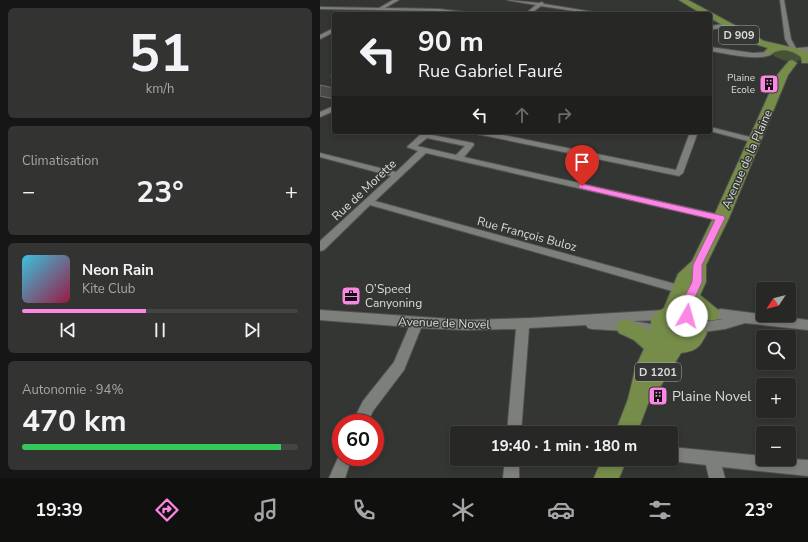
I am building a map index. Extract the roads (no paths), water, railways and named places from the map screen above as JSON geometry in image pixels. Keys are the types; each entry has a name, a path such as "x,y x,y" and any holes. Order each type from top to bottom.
{"main road":[{"path":"676,0 698,12"},
{"name":"D 909","path":"683,0 705,12"},
{"name":"D 909","path":"712,16 761,43 775,55"},
{"name":"D 909","path":"712,20 775,55"},
{"path":"775,55 796,50 807,59"},
{"path":"775,55 793,63 807,59"},
{"path":"775,55 781,66 783,74"},
{"name":"Avenue de la Plaine","path":"629,426 639,399 646,366 673,327 684,293 697,282 698,265 721,218 783,74 793,63"},
{"path":"684,293 710,314"},
{"path":"626,327 641,334 673,327"},
{"path":"606,478 612,466"}],"street":[{"path":"373,12 397,0"},
{"path":"509,0 591,12"},
{"path":"529,12 545,0"},
{"path":"782,0 788,38 796,50"},
{"path":"320,8 439,10 460,12"},
{"path":"712,28 723,26"},
{"path":"320,37 332,31"},
{"path":"712,49 753,55 775,55 788,38"},
{"path":"320,115 332,109"},
{"path":"712,130 754,141"},
{"path":"458,158 480,134"},
{"path":"492,134 679,172 693,134"},
{"path":"470,145 425,135 411,147 721,218"},
{"name":"Rue de Morette","path":"320,247 424,150"},
{"path":"320,155 398,175"},
{"name":"Rue François Buloz","path":"369,202 684,293"},
{"name":"Avenue de Novel","path":"673,327 710,314 721,314 808,325"},
{"name":"Avenue de Novel","path":"320,315 417,323 473,325 568,322 618,316 673,327 725,324 745,318"},
{"name":"Avenue de Novel","path":"568,322 626,327"},
{"path":"363,414 399,366 417,323"},
{"path":"515,426 523,323"},
{"path":"678,455 808,468"},
{"path":"712,458 717,478"},
{"path":"337,478 342,466"},
{"path":"511,478 512,466"}],"place":[{"name":"Plaine Ecole","path":"769,84"},
{"name":"O’Speed Canyoning","path":"351,296"},
{"name":"Plaine Novel","path":"658,396"}]}
